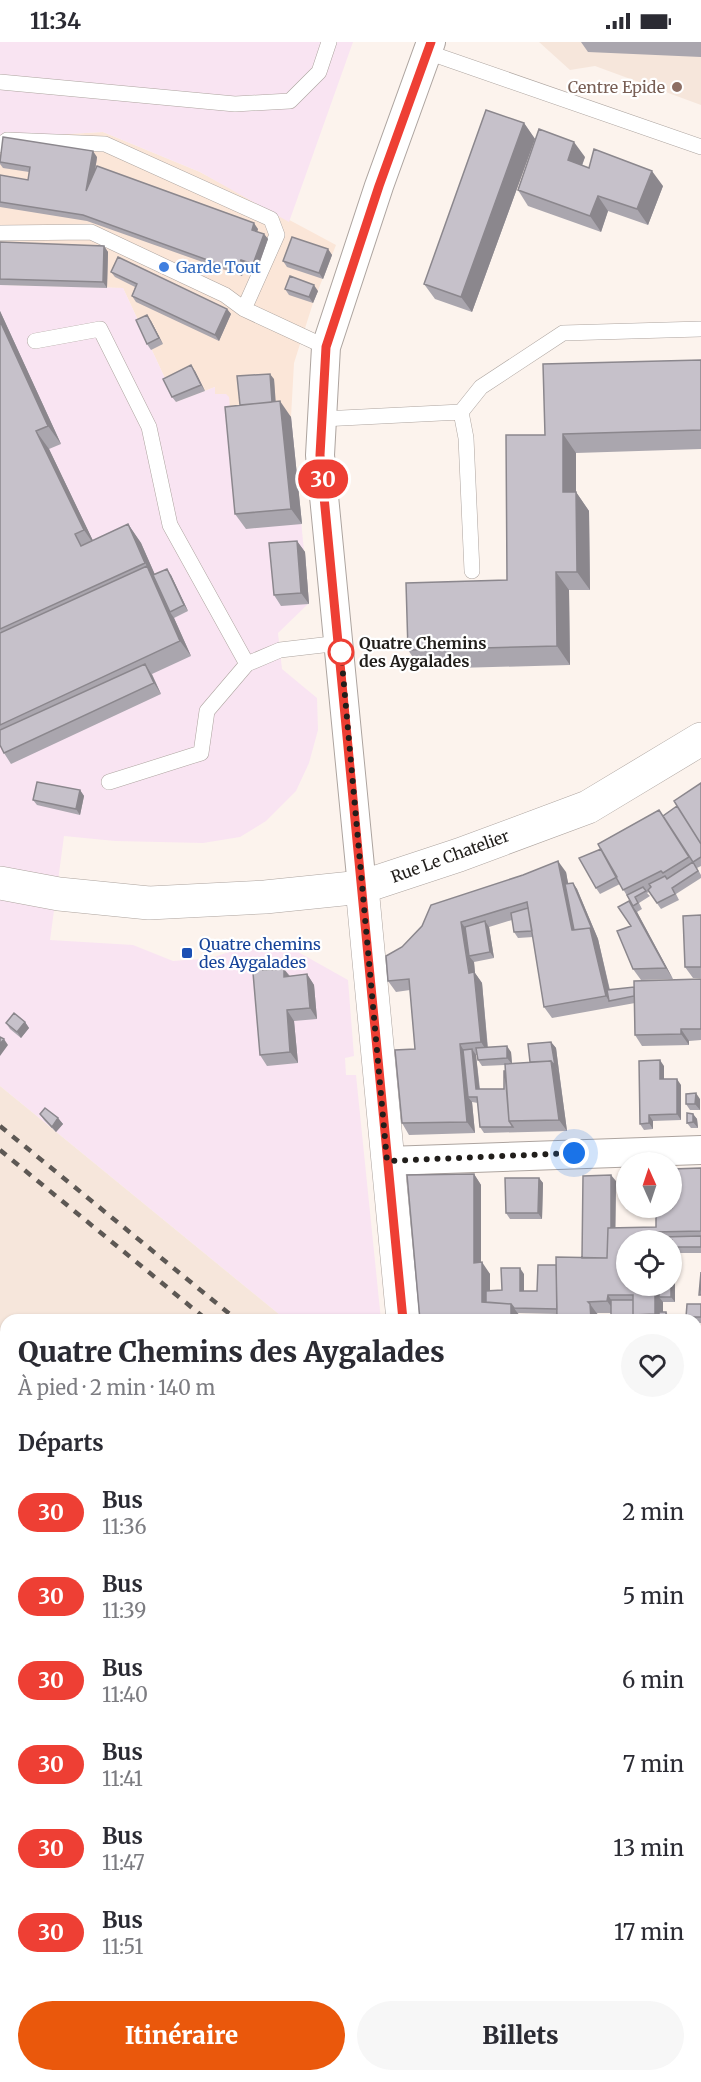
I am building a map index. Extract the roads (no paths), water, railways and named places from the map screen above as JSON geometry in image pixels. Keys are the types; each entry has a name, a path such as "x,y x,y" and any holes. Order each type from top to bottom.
{"main road":[{"name":"Rue Le Chatelier","path":"0,883 58,894 149,903 265,897 362,887 459,855 588,807 701,739"},
{"path":"362,887 402,1314"}],"street":[{"path":"362,887 320,455 326,347 379,186 429,47"},
{"path":"387,1161 701,1150"}],"lane":[{"path":"0,82 235,104 290,101 319,72 328,42"},
{"path":"429,47 701,147"},
{"path":"0,145 7,140 105,144 271,219 277,235 244,309"},
{"path":"0,233 91,232 225,295 244,309 326,347"},
{"path":"35,341 100,329 149,428 170,525 247,664"},
{"path":"322,419 461,412 481,387 563,333 701,329"},
{"path":"461,412 466,438 472,571"},
{"path":"109,782 201,753 207,711 247,664 280,650 340,644"}],"railway":[{"path":"0,1126 230,1314"},
{"path":"0,1150 200,1314"}],"place":[{"name":"Centre Epide","path":"677,87"},
{"name":"Garde Tout","path":"164,267"},
{"name":"Quatre Chemins des Aygalades","path":"341,652"},
{"name":"Quatre chemins des Aygalades","path":"187,953"}]}
